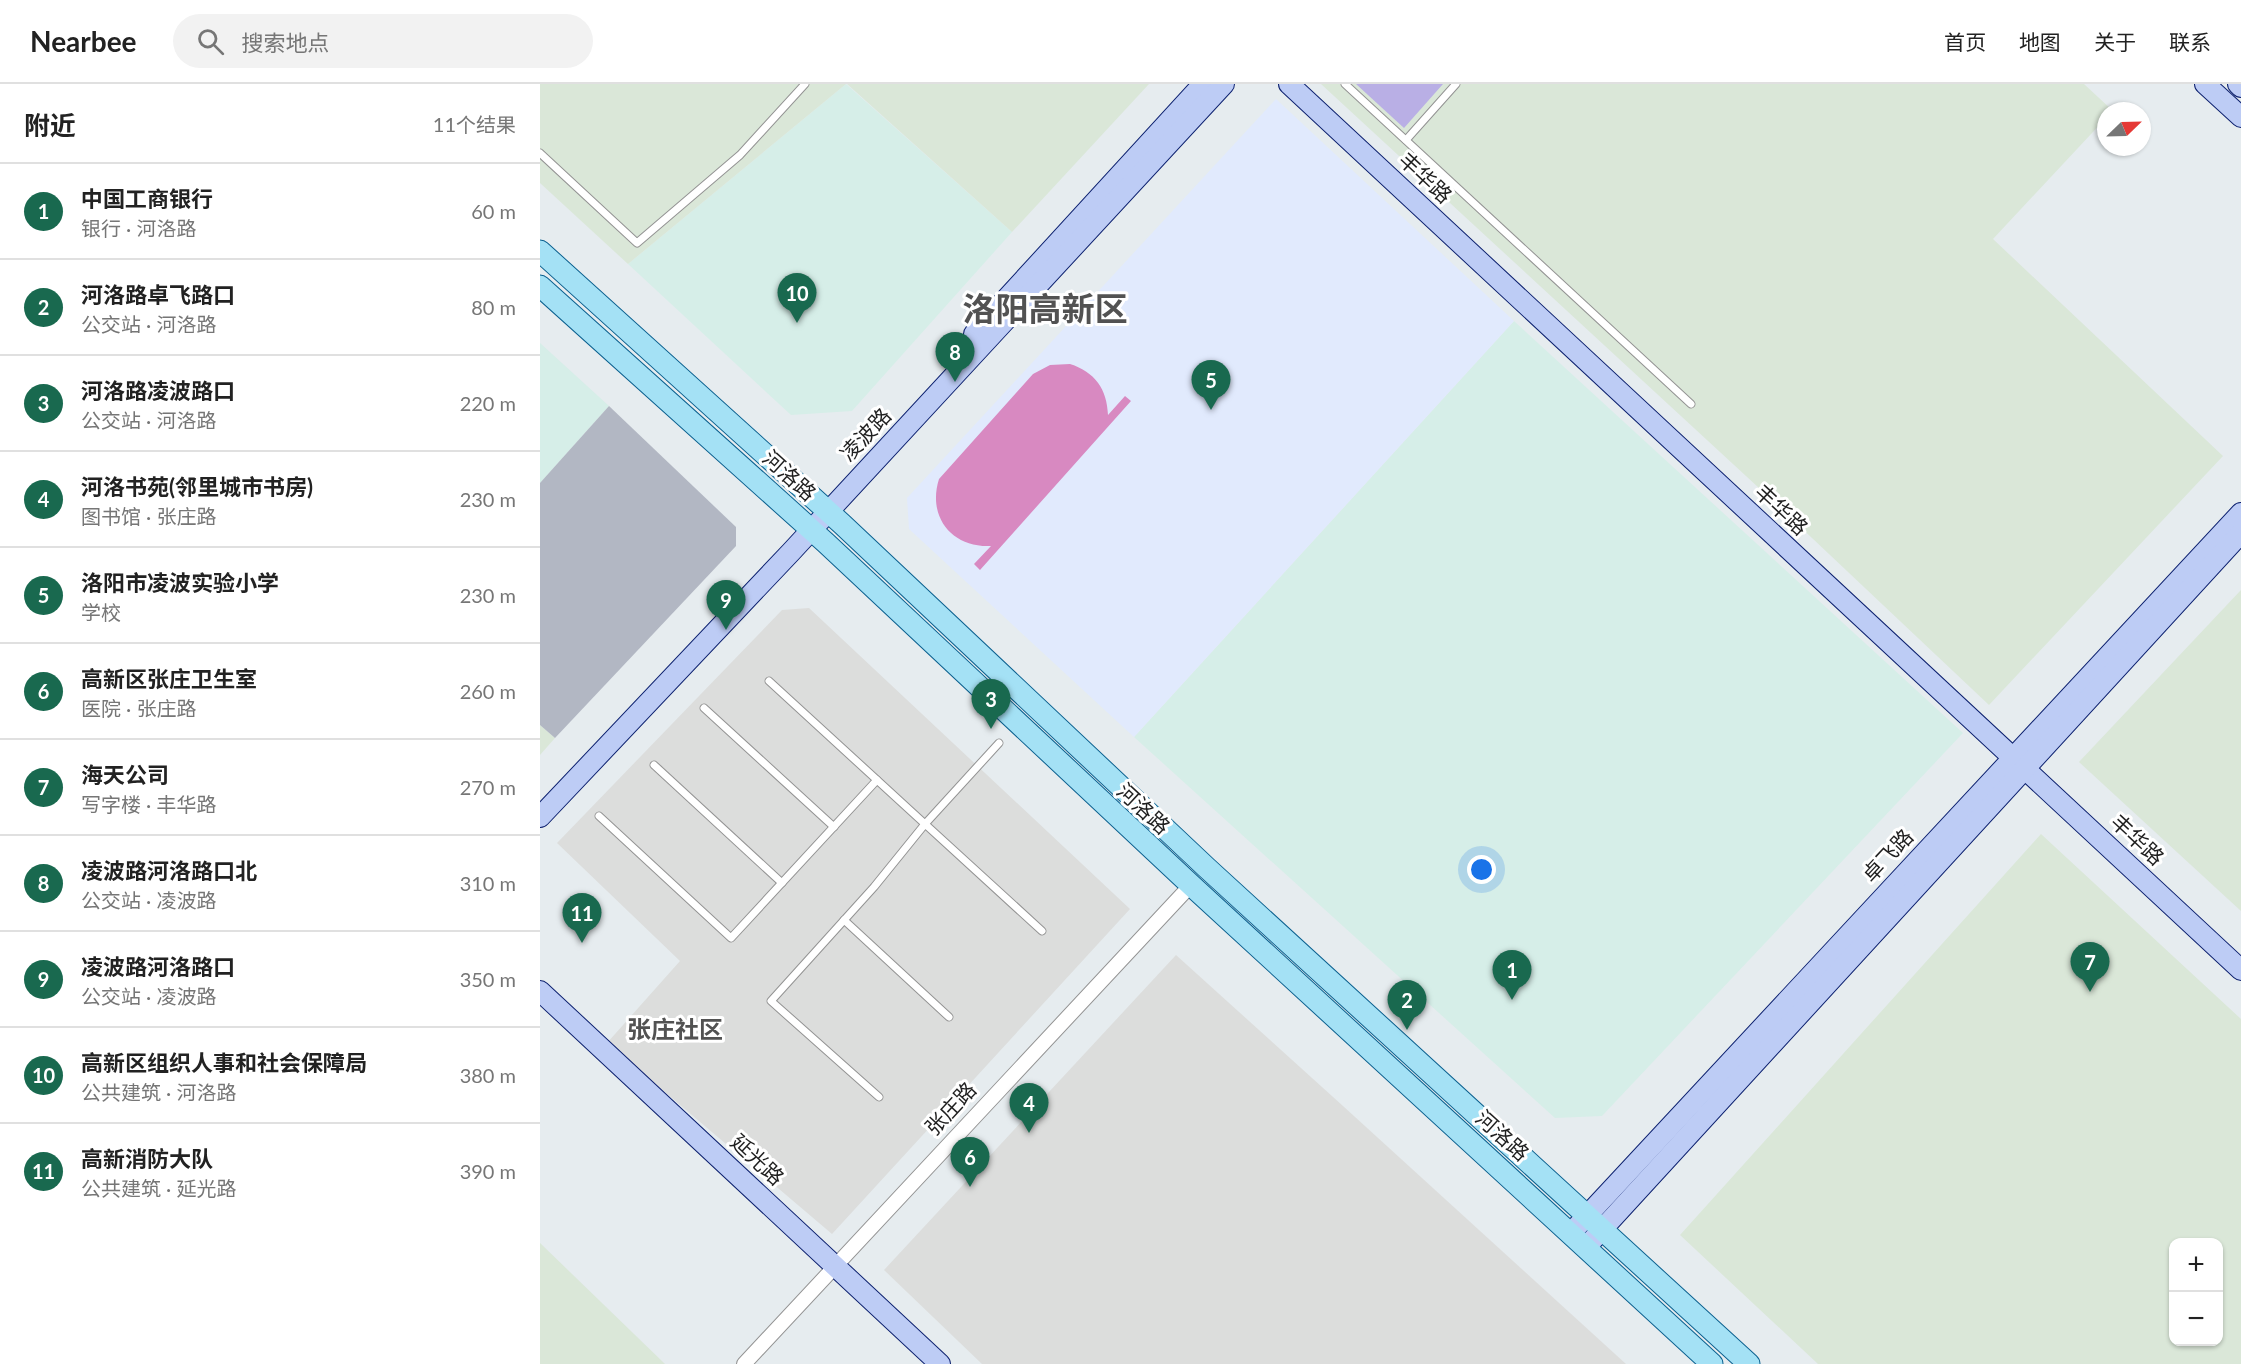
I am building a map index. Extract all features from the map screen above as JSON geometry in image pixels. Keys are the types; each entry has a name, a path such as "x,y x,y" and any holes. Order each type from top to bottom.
{"main road":[{"name":"河洛路","path":"540,251 823,507 1206,868 1749,1364"},
{"name":"河洛路","path":"540,286 806,526 1191,885 1712,1364"}],"street":[{"name":"凌波路","path":"540,817 806,526 1203,84"},
{"name":"凌波路","path":"823,507 1224,84"},
{"name":"丰华路","path":"1289,84 2022,759 2241,955"},
{"name":"丰华路","path":"1306,84 2022,759 2241,970"},
{"path":"2205,84 2241,117"},
{"name":"卓飞路","path":"1578,1240 2022,759 2241,513"},
{"name":"凌波路","path":"540,804 806,526"},
{"name":"卓飞路","path":"2022,759 2241,533"},
{"name":"张庄路","path":"744,1364 1191,885"},
{"name":"延光路","path":"540,991 830,1270 922,1364"},
{"name":"延光路","path":"540,1008 830,1270 940,1364"}],"lane":[{"path":"540,153 637,243 740,155 805,84"},
{"path":"1345,84 1691,404"},
{"path":"1406,140 1456,84"},
{"path":"769,681 1042,932"},
{"path":"704,708 834,827"},
{"path":"879,1097 771,1001 844,920 925,824 999,743"},
{"path":"654,765 782,883"},
{"path":"599,816 731,938 877,780"},
{"path":"844,920 949,1017"}],"shaded area":[{"path":"540,84 846,84 628,264 540,183"},
{"path":"846,84 1012,232 852,411 791,415 628,264"},
{"path":"847,84 1149,84 1012,232"},
{"path":"1321,84 2084,84 2103,102 2097,102 2097,128 1993,239 2223,456 1989,705 1759,488"},
{"path":"1356,84 1443,84 1404,128"},
{"path":"1276,99 1514,321 1134,737 909,529 907,498"},
{"path":"1514,321 1963,733 1602,1116 1555,1118 1134,737"},
{"path":"540,343 609,406 540,483"},
{"path":"1070,364 1079,367 1098,383 1105,397 1108,415 1125,396 1131,401 980,570 974,564 991,546 965,542 946,528 937,506 936,493 939,479 1033,374 1050,365"},
{"path":"609,406 736,527 736,546 555,738 540,725 540,483"},
{"path":"2241,590 2241,911 2079,762"},
{"path":"809,608 1130,909 832,1234 607,1043 680,961 557,843 782,610"},
{"path":"540,725 555,738 540,755"},
{"path":"2041,834 2241,1019 2241,1364 1818,1364 1680,1235"},
{"path":"1176,955 1626,1364 982,1364 884,1270"},
{"path":"540,1243 665,1364 540,1364"}],"place":[{"name":"高新区组织人事和社会保障局","path":"797,323"},
{"name":"凌波路河洛路口北","path":"955,382"},
{"name":"洛阳市凌波实验小学","path":"1211,410"},
{"name":"凌波路河洛路口","path":"726,630"},
{"name":"河洛路凌波路口","path":"991,729"},
{"name":"高新消防大队","path":"582,943"},
{"name":"海天公司","path":"2090,992"},
{"name":"中国工商银行","path":"1512,1000"},
{"name":"河洛路卓飞路口","path":"1407,1030"},
{"name":"河洛书苑(邻里城市书房)","path":"1029,1133"},
{"name":"高新区张庄卫生室","path":"970,1187"}],"district":[{"name":"洛阳高新区","path":"1045,309"},
{"name":"张庄社区","path":"675,1030"}]}
